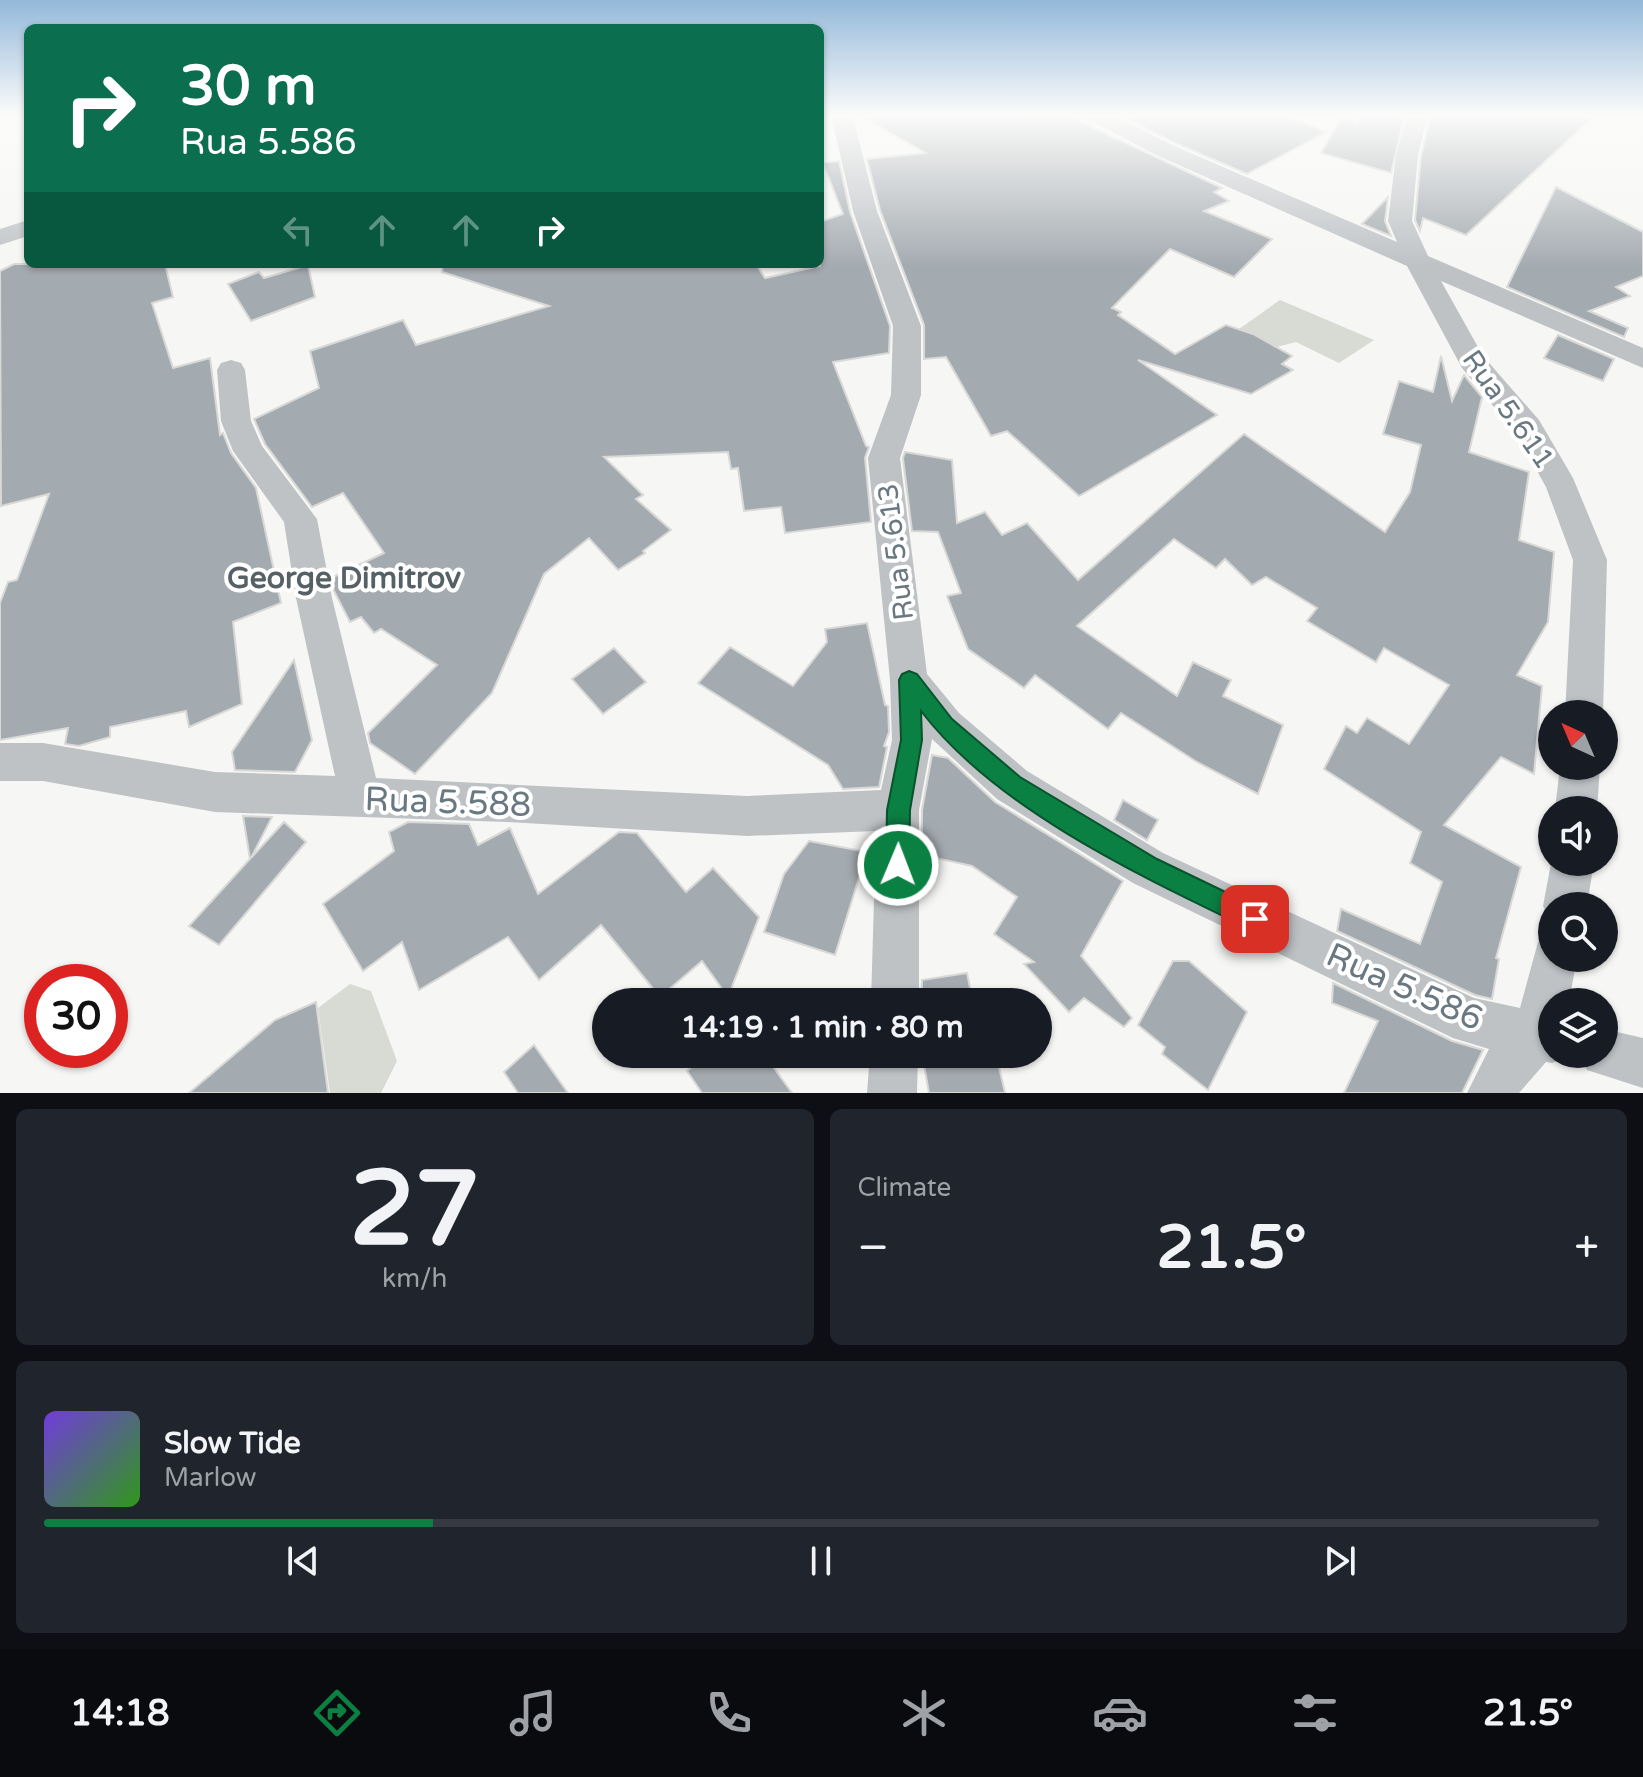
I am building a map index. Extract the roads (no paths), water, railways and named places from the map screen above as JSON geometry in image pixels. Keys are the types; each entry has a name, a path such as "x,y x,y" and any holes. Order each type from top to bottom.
{"street":[{"name":"Rua 5.613","path":"854,165 865,211 907,326 906,395 884,458 909,680 912,740 898,810 895,988"},
{"path":"1199,165 1643,359"},
{"name":"Rua 5.611","path":"1406,165 1400,221 1418,260 1472,361 1535,439 1562,487 1590,560 1585,700"},
{"path":"0,238 24,229"},
{"path":"231,370 236,421 249,451 300,519 314,598 360,797"},
{"name":"Rua 5.586","path":"909,680 945,726 1012,785 1148,868 1470,1021 1538,1036"},
{"name":"Rua 5.588","path":"0,762 43,762 215,792 747,816 898,810"},
{"path":"1492,1093 1506,1067 1538,1042"},
{"path":"1618,1057 1643,1063"},
{"path":"892,1093 893,1068"}],"district":[{"name":"George Dimitrov","path":"344,578"}]}
